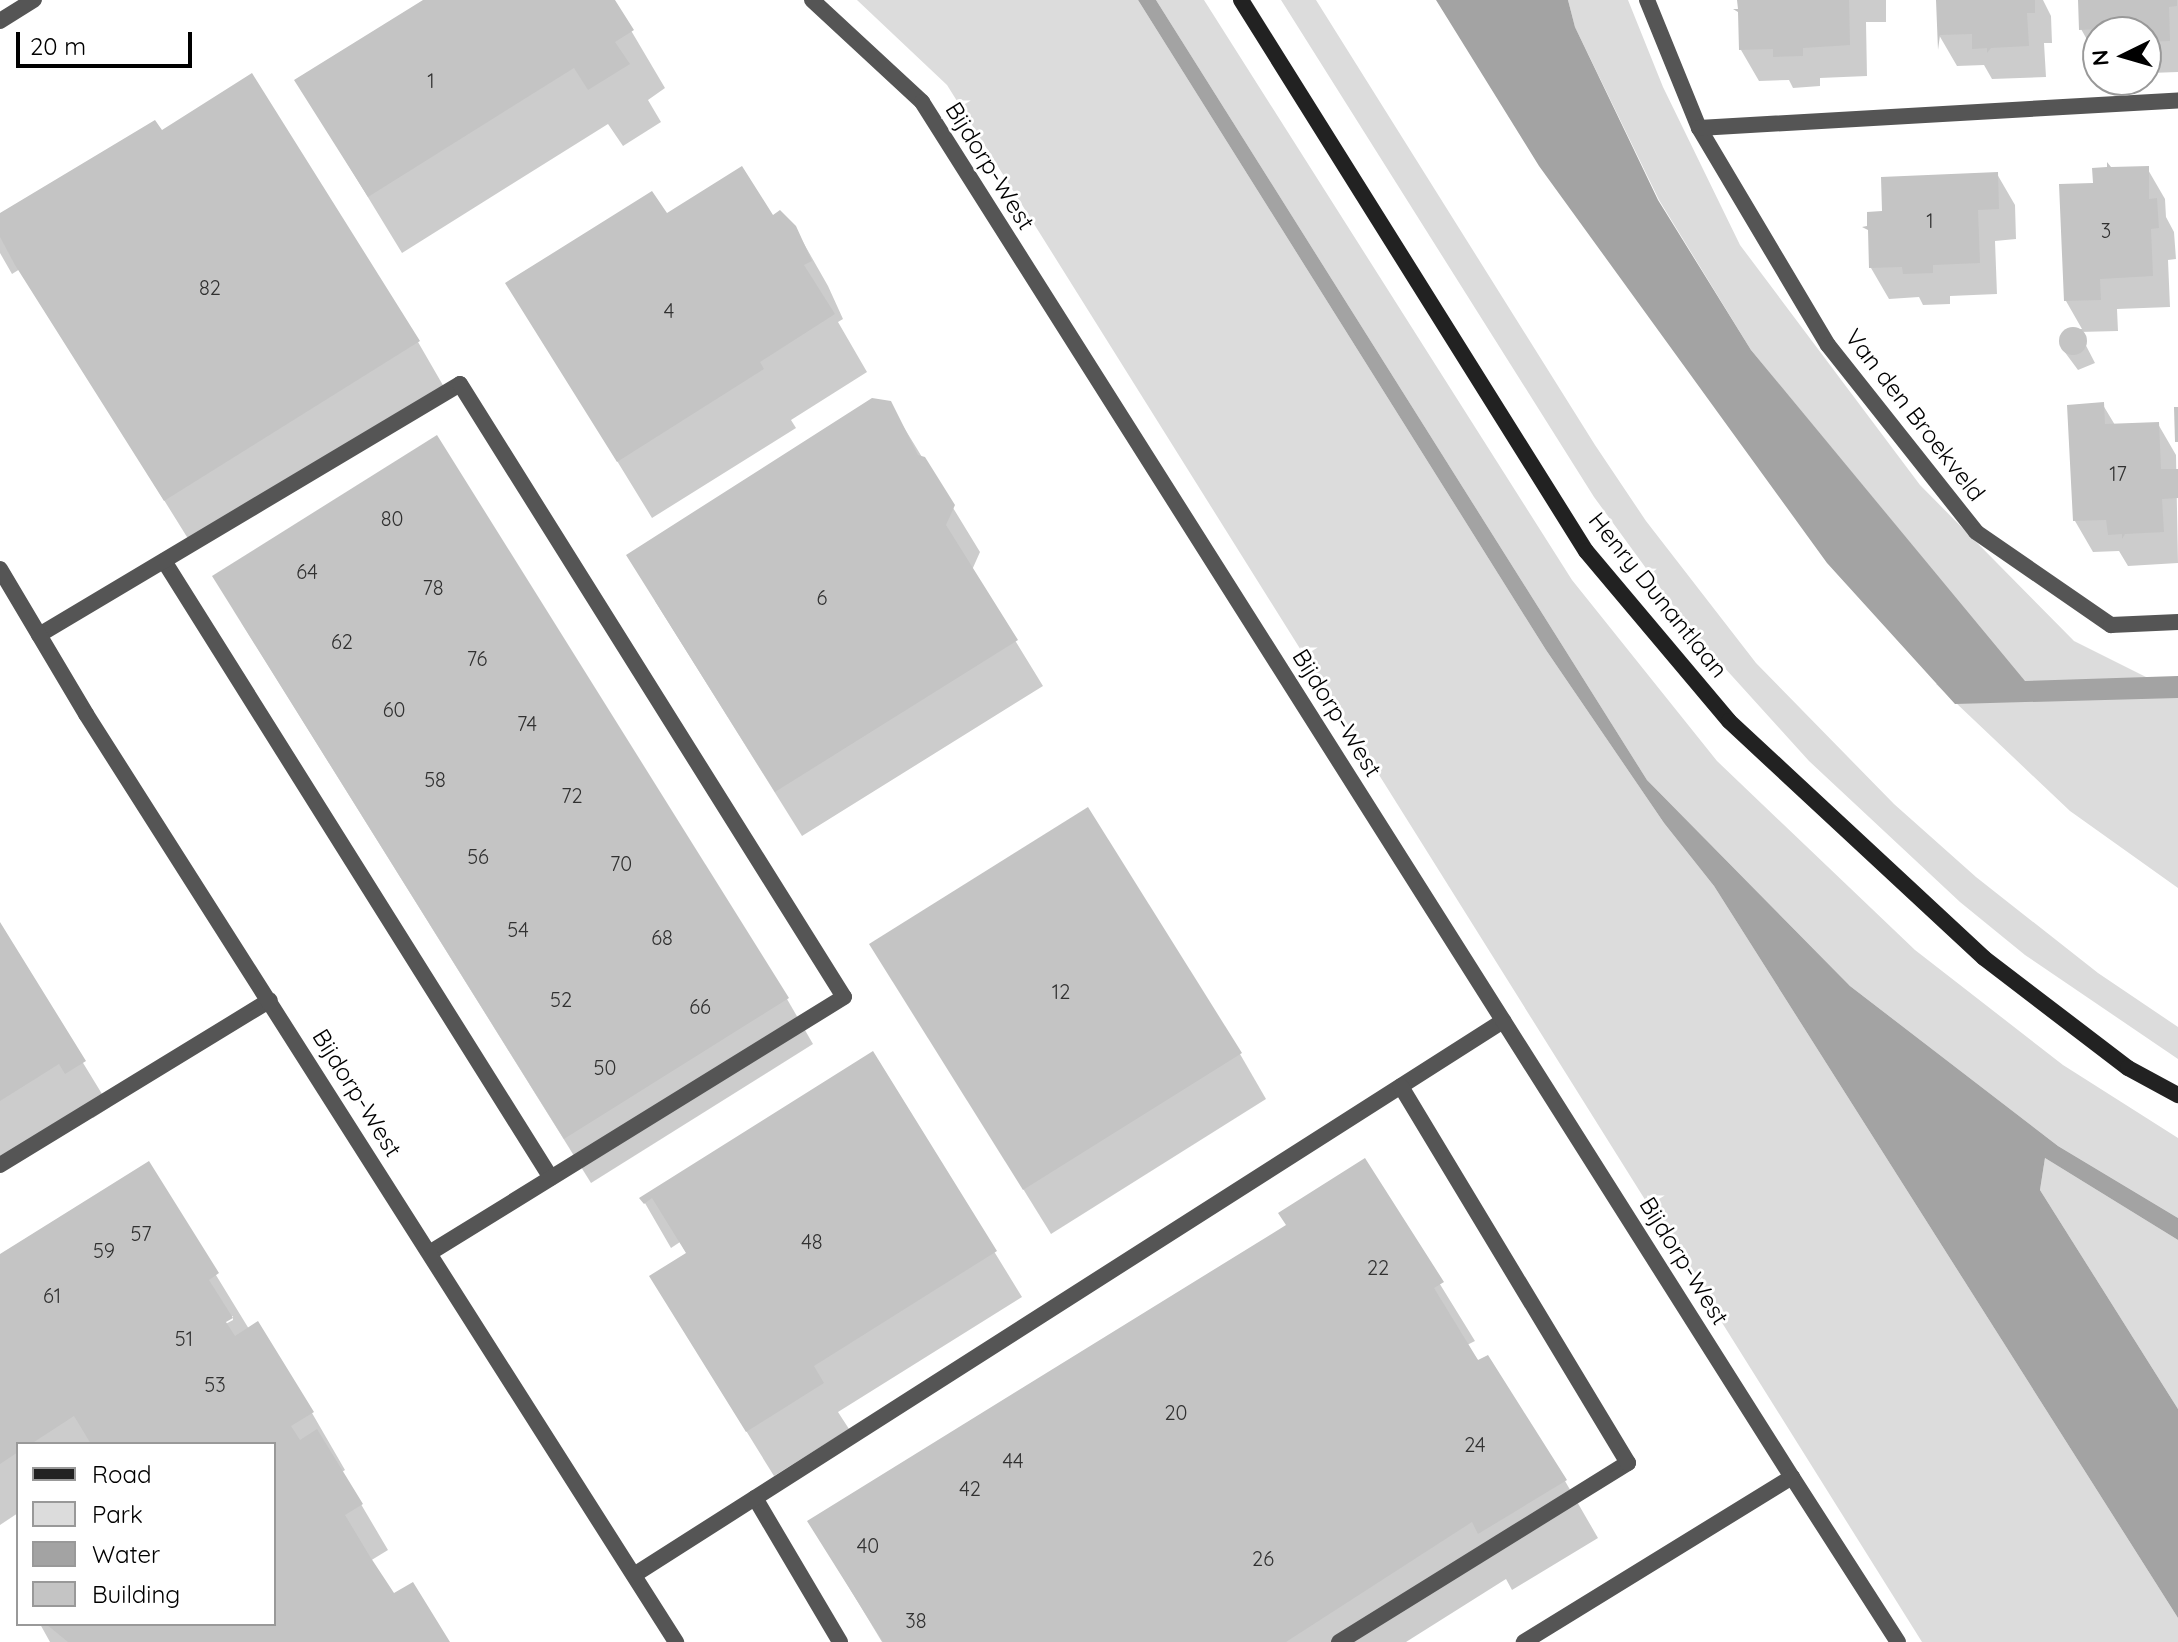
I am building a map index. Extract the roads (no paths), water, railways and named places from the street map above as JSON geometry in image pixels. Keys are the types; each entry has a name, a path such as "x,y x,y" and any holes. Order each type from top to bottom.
{"main road":[{"name":"Henry Dunantlaan","path":"1241,0 1586,551 1729,721 1984,958 2128,1068 2178,1095"}],"street":[{"path":"0,21 34,0"},
{"name":"Bijdorp-West","path":"812,0 922,102 1898,1642"},
{"name":"Van den Broekveld","path":"1647,0 1699,128 1828,345 1976,532 2111,625 2178,622"},
{"path":"1699,128 2178,100"},
{"path":"39,635 460,384 494,437 844,997 430,1253"},
{"path":"164,561 551,1178"},
{"name":"Bijdorp-West","path":"0,569 676,1642"},
{"path":"0,1165 270,1000"},
{"path":"634,1575 1503,1021"},
{"path":"1339,1642 1628,1463 1401,1086"},
{"path":"1524,1642 1792,1477"},
{"path":"755,1498 840,1642"}],"water":[{"path":"1138,0 1156,0 1647,780 1850,986 2058,1146 2178,1218 2178,1240 2045,1158 2040,1190 2178,1409 2178,1618 1714,886 1664,823 1546,650"},
{"path":"1436,0 1568,0 1575,27 1658,200 1751,350 2025,681 2178,676 2178,698 1955,704 1827,563 1539,166"}]}
